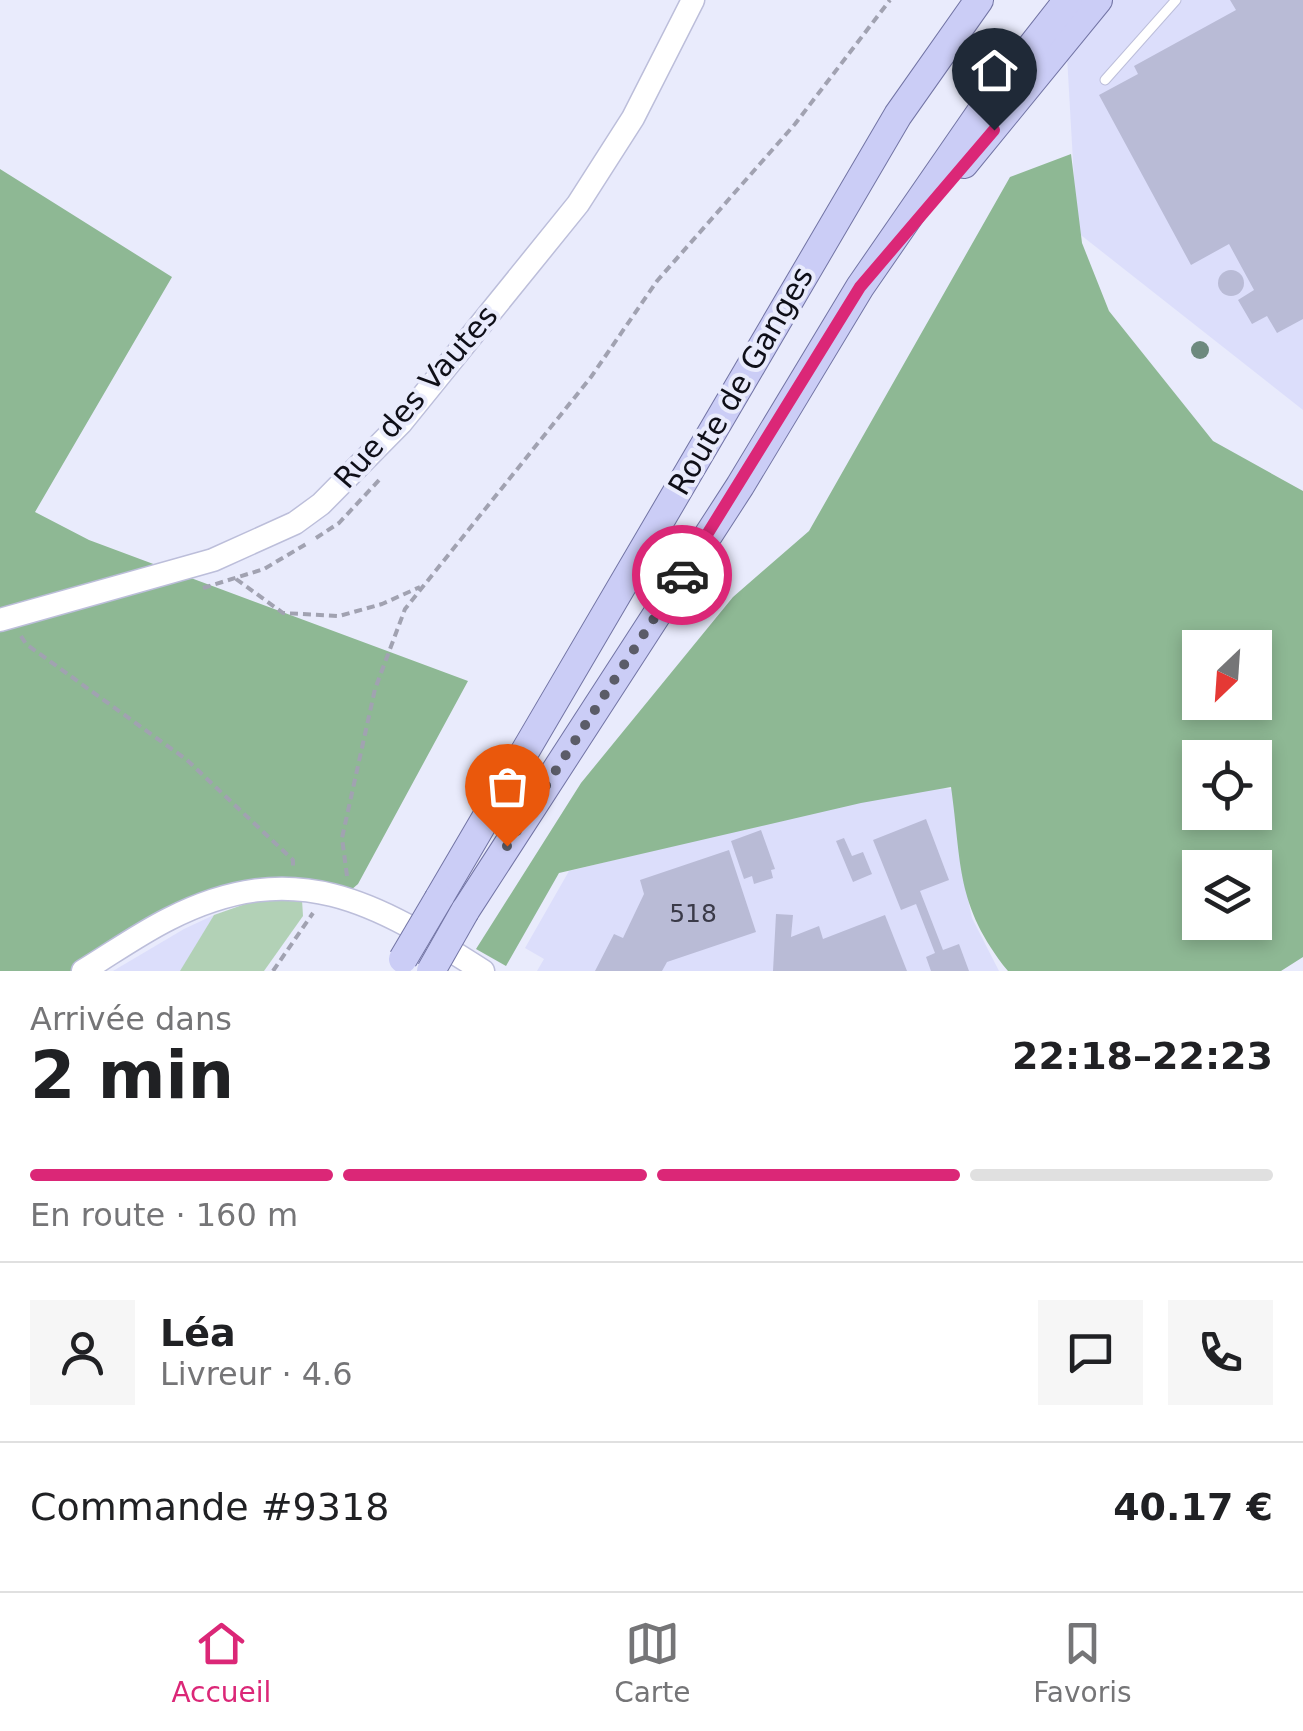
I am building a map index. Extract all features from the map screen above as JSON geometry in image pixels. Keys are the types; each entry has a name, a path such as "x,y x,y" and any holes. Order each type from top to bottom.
{"main road":[{"name":"Route de Ganges","path":"400,965 898,114 978,0"},
{"path":"432,971 465,912 740,486 860,287 985,106 1068,0"},
{"path":"860,287 1098,0"}],"street":[{"name":"Rue des Vautes","path":"0,620 213,560 295,523 321,504 401,424 578,204 633,118 693,0"},
{"path":"83,971 168,919 221,897 247,890 294,886 333,894 390,916 484,971"}],"lane":[{"path":"1105,80 1176,0"}],"path":[{"path":"273,971 316,910 348,880 342,838 375,689 406,608 591,377 657,281 795,124 890,0"},
{"path":"235,578 282,612 338,616 382,604 420,587"},
{"path":"26,644 187,760 266,830 293,860 294,886"}],"shaded area":[{"path":"1112,0 1303,0 1303,410 1077,232 1067,56"},
{"path":"920,785 958,790 972,918 999,971 537,971 544,959 525,948 569,871"},
{"path":"214,915 181,971 113,971 184,929"}],"green space":[{"path":"1071,154 1082,243 1109,311 1213,441 1303,491 1303,957 1281,971 1008,971 978,925 970,904 960,862 951,787 861,803 559,873 506,966 476,949 581,783 733,597 809,531 1010,177"},
{"path":"0,169 172,277 35,512 89,540 468,681 358,884 344,896 247,890 83,971 0,971"},
{"path":"302,900 303,916 264,971 180,971 214,915 251,902"}],"building":[{"path":"1230,0 1303,0 1303,319 1277,333 1267,316 1252,324 1238,300 1254,290 1229,244 1191,265 1099,95 1138,74 1134,66 1236,10"},
{"path":"1231,270 1240,274 1244,283 1240,292 1231,296 1222,292 1218,283 1222,274"},
{"path":"926,819 949,880 920,891 943,950 959,944 969,971 931,971 926,957 935,953 916,904 901,910 873,840"},
{"path":"761,830 775,869 771,870 773,878 754,884 752,876 744,879 731,841"},
{"path":"844,838 852,856 863,852 872,874 853,882 836,841"},
{"path":"729,850 756,932 667,962 662,971 595,971 614,934 623,938 644,894 640,880"},
{"path":"776,914 793,915 791,937 819,926 823,939 885,915 907,971 773,971"}],"way so far":[{"path":"507,846 682,575"}],"route":[{"path":"682,575 860,287 994,130"}]}
